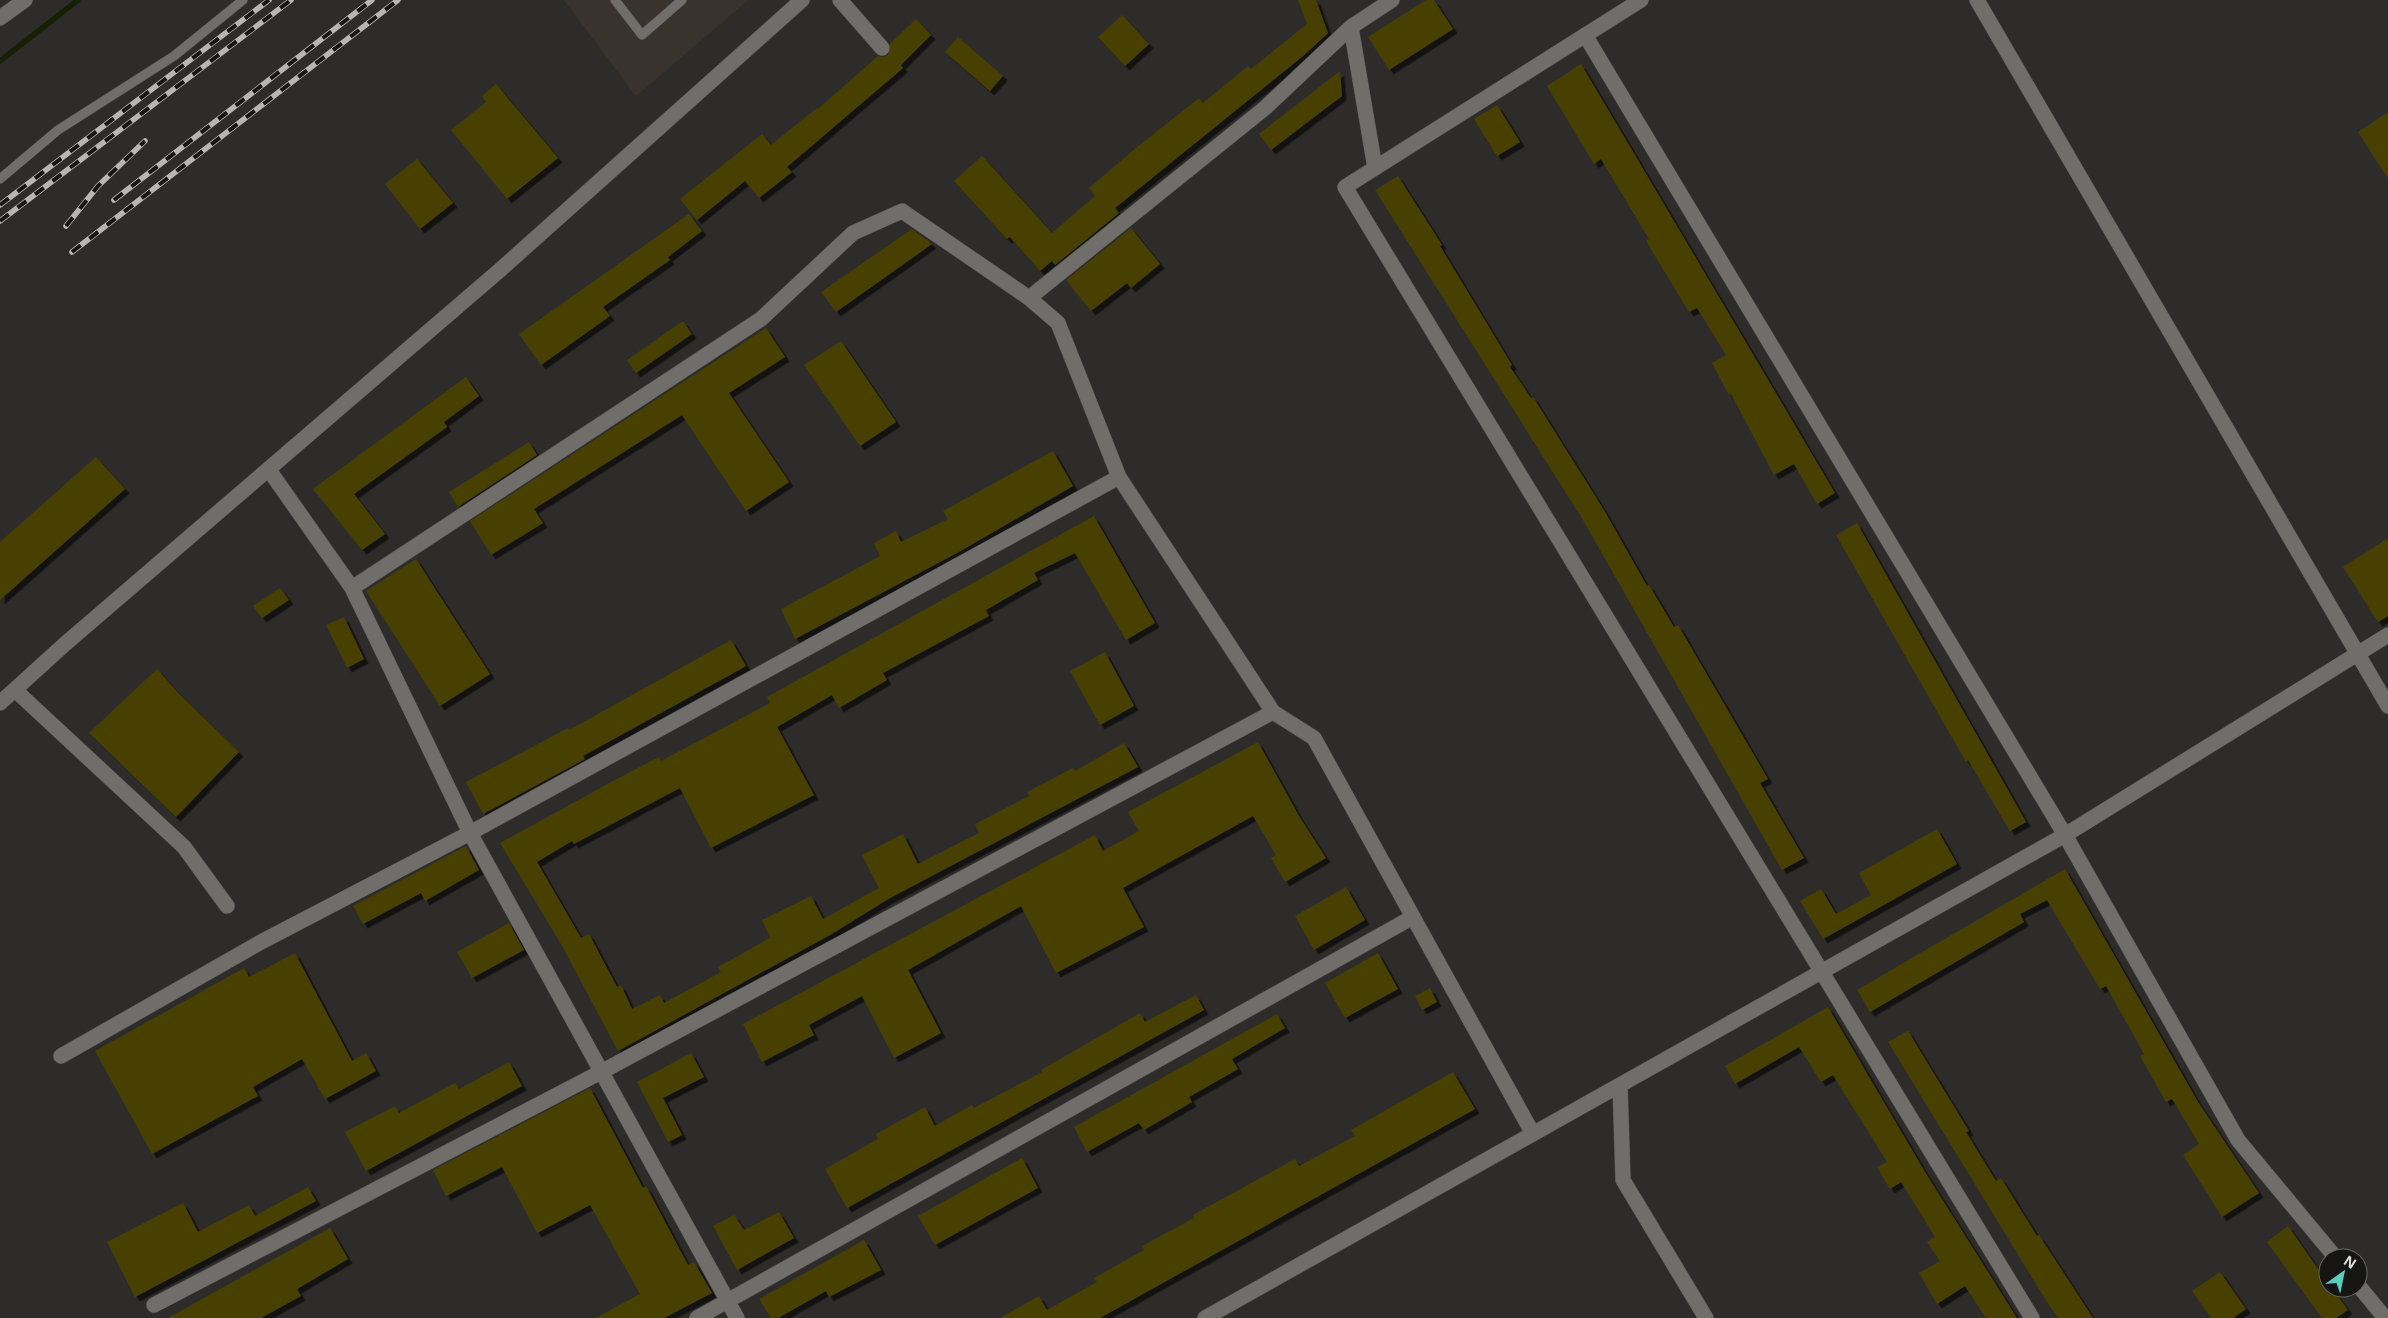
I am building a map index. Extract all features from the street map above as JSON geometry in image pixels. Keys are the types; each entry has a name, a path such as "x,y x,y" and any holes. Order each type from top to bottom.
{"street":[{"path":"0,18 25,0"},
{"path":"0,703 500,270 802,0"},
{"path":"840,0 882,48"},
{"path":"1028,298 1265,108 1351,27 1392,0"},
{"path":"1641,0 1345,187 2032,1318"},
{"path":"1977,0 2388,706"},
{"path":"1351,27 1375,168"},
{"path":"1585,35 2066,835 2238,1140 2328,1248"},
{"path":"352,588 761,319 852,233 902,211 1028,298 1058,323 1119,477 1273,712 1314,738 1533,1134"},
{"path":"269,470 352,588 470,833 737,1318"},
{"path":"61,1056 261,942 470,833 1119,477"},
{"path":"1205,1318 2066,835 2388,635"},
{"path":"15,690 184,847 227,906"},
{"path":"154,1305 601,1072 1273,712"},
{"path":"697,1318 1413,917"},
{"path":"1620,1085 1624,1180 1706,1318"},
{"path":"2368,1297 2385,1318"}],"lane":[{"path":"0,179 58,130 174,56 243,0"},
{"path":"615,0 642,35 682,0"}],"shaded area":[{"path":"564,0 748,0 636,96"}],"building":[{"path":"1298,0 1316,0 1328,33 1303,56 1115,208 1119,213 1055,265 1052,261 1040,271 1010,237 1007,239 954,181 982,156 1052,233 1095,196 1089,188 1136,148 1199,98 1203,103 1248,66 1251,69 1307,24"},
{"path":"1426,0 1434,0 1453,29 1389,70 1368,37"},
{"path":"1122,15 1149,44 1125,66 1098,37"},
{"path":"916,19 931,35 901,65 903,68 787,167 792,172 759,198 745,181 697,220 680,199 762,134 771,145 818,109 878,56 888,55 890,44"},
{"path":"958,37 1003,76 990,91 945,52"},
{"path":"1581,64 1835,493 1817,504 1794,464 1774,475 1731,394 1729,395 1712,363 1726,355 1697,308 1689,312 1646,241 1649,239 1601,159 1594,164 1547,86"},
{"path":"1340,71 1342,96 1271,150 1259,134"},
{"path":"496,84 558,158 507,199 451,130 486,102 482,96"},
{"path":"1497,105 1520,142 1497,156 1474,119"},
{"path":"2388,112 2388,179 2358,132"},
{"path":"417,159 453,203 420,229 385,184"},
{"path":"1398,176 1442,245 1440,246 1512,365 1510,367 1531,398 1533,397 1604,510 1647,586 1649,585 1674,627 1678,625 1768,779 1760,783 1804,858 1782,870 1583,520 1375,190"},
{"path":"689,214 702,231 668,257 670,260 603,307 610,316 541,365 519,334"},
{"path":"1131,228 1160,264 1131,288 1127,283 1091,311 1066,280"},
{"path":"912,229 932,244 836,312 821,292"},
{"path":"683,321 692,334 636,373 627,360"},
{"path":"766,328 785,357 729,393 789,482 746,511 682,415 534,509 543,523 491,555 470,521"},
{"path":"841,341 896,422 860,446 804,365"},
{"path":"466,377 479,396 444,422 447,427 354,494 385,534 362,550 313,489"},
{"path":"529,442 537,455 458,507 449,492"},
{"path":"1053,451 1073,486 957,553 795,639 781,609 880,556 874,543 896,531 901,542 948,519 943,511"},
{"path":"96,457 125,489 0,600 0,542"},
{"path":"1094,516 1155,623 1126,640 1075,553 1034,573 1038,580 986,610 989,616 883,673 887,680 839,708 832,695 777,727 814,795 711,848 680,788 574,844 572,841 537,862 581,938 589,934 617,987 621,985 632,1009 660,995 664,1003 721,972 718,967 770,938 762,920 811,896 823,919 879,888 862,855 903,834 918,864 979,833 975,824 1029,796 1027,792 1073,768 1075,771 1124,743 1138,767 890,898 830,935 618,1051 561,944 500,843 659,757 661,761 770,703 767,697"},
{"path":"1857,523 2026,822 2010,831 1968,760 1966,762 1836,535"},
{"path":"2388,538 2388,616 2378,622 2343,567"},
{"path":"416,559 490,674 440,706 366,591"},
{"path":"280,588 289,600 262,618 253,606"},
{"path":"344,617 364,659 347,668 326,625"},
{"path":"731,640 746,666 583,756 585,759 483,814 466,782 568,728 569,730"},
{"path":"1105,652 1134,706 1100,725 1070,671"},
{"path":"157,669 179,694 239,752 176,817 89,733"},
{"path":"1258,742 1299,816 1326,858 1285,882 1271,858 1276,855 1253,816 1123,888 1144,927 1056,973 1021,906 908,970 941,1033 894,1058 862,996 809,1025 814,1035 762,1062 743,1024 1095,835 1103,851 1139,831 1128,812"},
{"path":"1937,829 1957,864 1823,939 1800,901 1821,889 1836,914 1871,895 1859,873"},
{"path":"466,846 479,870 425,901 421,893 363,924 353,906"},
{"path":"2065,869 2198,1102 2259,1193 2222,1217 2183,1155 2199,1144 2172,1099 2166,1102 2140,1056 2144,1054 2106,986 2100,989 2047,900 2020,914 2024,922 1870,1012 1857,990"},
{"path":"1346,887 1365,920 1314,950 1295,916"},
{"path":"509,923 524,950 472,978 457,952"},
{"path":"295,953 352,1061 366,1053 376,1071 325,1099 302,1059 253,1087 258,1096 152,1154 95,1051 244,968 249,977"},
{"path":"1378,953 1398,989 1345,1018 1325,983"},
{"path":"1430,988 1437,1002 1422,1010 1415,996"},
{"path":"1196,995 1204,1010 847,1208 825,1169 878,1139 876,1134 925,1107 935,1126 972,1105 974,1108 1042,1072 1041,1070 1140,1013 1145,1022"},
{"path":"1828,1007 1925,1172 2017,1318 1986,1318 1965,1286 1937,1304 1919,1273 1940,1261 1927,1242 1935,1237 1901,1182 1890,1189 1877,1167 1887,1162 1833,1075 1821,1082 1799,1047 1735,1084 1725,1066"},
{"path":"1277,1014 1285,1028 1232,1059 1238,1069 1189,1097 1192,1102 1144,1130 1139,1123 1087,1152 1074,1127"},
{"path":"1908,1031 1969,1131 1966,1132 1996,1181 2001,1178 2037,1236 2039,1235 2093,1318 2058,1318 2047,1302 1888,1042"},
{"path":"691,1053 704,1077 663,1098 682,1135 668,1142 637,1082"},
{"path":"509,1062 522,1086 366,1171 345,1132 395,1106 399,1113 455,1083 459,1089"},
{"path":"1453,1072 1475,1109 1100,1318 1000,1318 1039,1296 1047,1310 1097,1282 1094,1278 1144,1250 1142,1246 1194,1218 1193,1215 1295,1159 1299,1166 1355,1136 1351,1130"},
{"path":"590,1088 643,1188 646,1186 688,1265 694,1262 712,1293 664,1318 596,1318 640,1294 590,1205 537,1233 502,1167 446,1196 433,1170"},
{"path":"1022,1158 1038,1188 935,1245 918,1216"},
{"path":"308,1187 316,1201 135,1297 107,1242 183,1203 198,1232 249,1205 255,1216"},
{"path":"779,1212 794,1238 737,1270 713,1226 734,1215 744,1230"},
{"path":"2288,1226 2318,1269 2318,1298 2339,1298 2348,1310 2336,1318 2322,1318 2267,1242"},
{"path":"330,1228 348,1259 297,1289 301,1296 261,1318 168,1318"},
{"path":"864,1240 881,1270 829,1297 826,1291 778,1318 771,1318 759,1299"},
{"path":"2220,1272 2246,1309 2233,1318 2211,1318 2192,1291"}],"waterway":[{"path":"0,61 78,0"}],"railway":[{"path":"0,205 269,0"},
{"path":"0,221 291,0"},
{"path":"114,200 372,0"},
{"path":"72,252 398,0"},
{"path":"66,226 98,186 145,141"}]}
